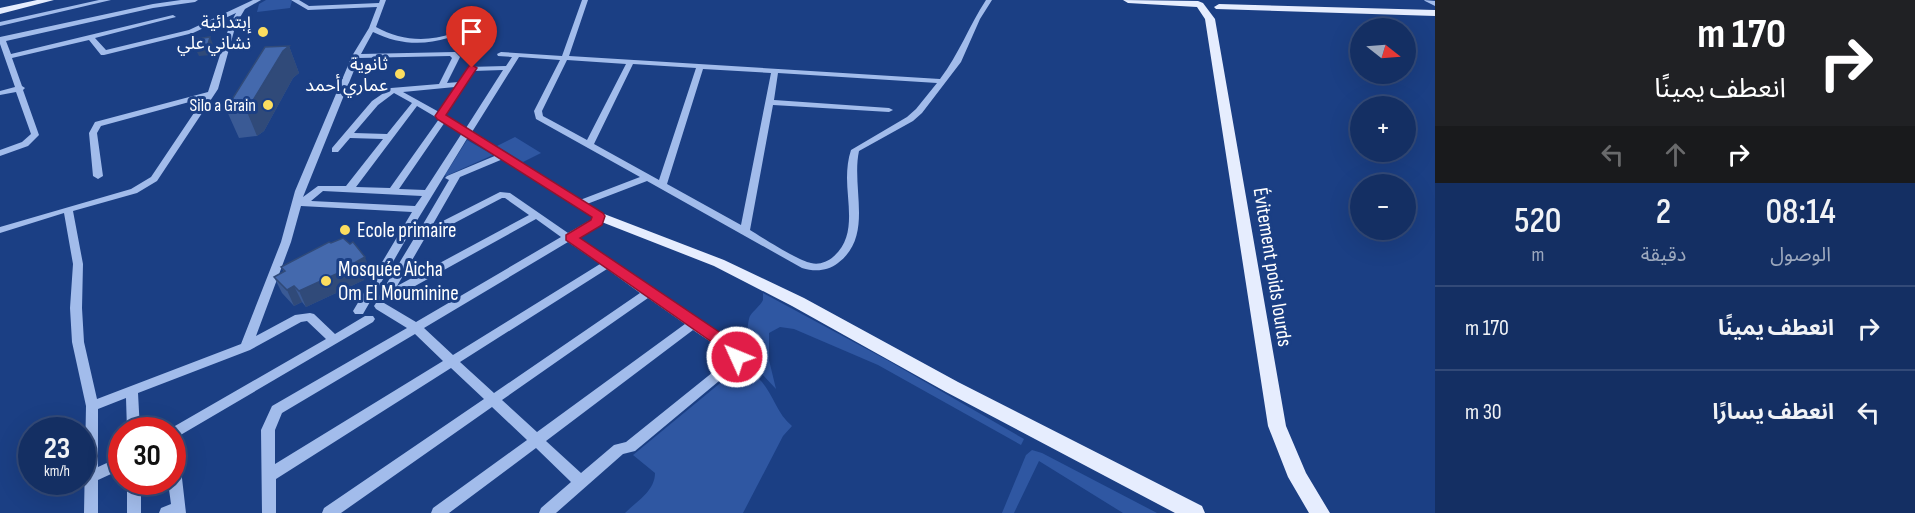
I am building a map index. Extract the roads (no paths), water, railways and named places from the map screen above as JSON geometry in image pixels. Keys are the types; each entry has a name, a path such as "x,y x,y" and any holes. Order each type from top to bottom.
{"main road":[{"path":"1128,0 1197,3 1213,9 1262,6 1435,13"},
{"path":"0,11 46,1"},
{"path":"1180,3 1199,9 1262,6"},
{"name":"Évitement poids lourds","path":"1213,9 1277,426 1298,477 1316,510"},
{"path":"598,216 718,263 798,302 942,382 1195,513"}],"street":[{"path":"0,24 108,0"},
{"path":"0,153 34,138 21,88 1,40 150,3 163,4 195,0"},
{"path":"90,37 104,53 184,34 242,9 255,0"},
{"path":"246,347 356,56 372,28 381,2 308,8 294,0"},
{"path":"585,0 565,57 537,114 806,266 826,266 837,259 853,238 856,226 850,163 855,150 910,119 957,62 977,19 989,0"},
{"path":"1427,0 1435,4"},
{"path":"46,1 56,27"},
{"path":"163,4 184,34"},
{"path":"0,230 134,191 154,179 211,93 233,24 242,9"},
{"path":"9,57 173,17"},
{"path":"372,28 390,38 421,42 450,37 476,24"},
{"path":"356,56 452,54 456,57 443,84"},
{"path":"501,54 942,81"},
{"path":"186,427 334,340 364,315 418,209 465,132 517,55"},
{"path":"590,144 632,61"},
{"path":"662,184 700,66"},
{"path":"393,190 472,68 509,68"},
{"path":"745,230 775,71"},
{"path":"335,150 375,103 394,90 460,84"},
{"path":"0,93 21,88"},
{"path":"269,513 268,430 277,410 597,222 598,216 442,117 394,90"},
{"path":"98,176 93,133 98,124 211,93"},
{"path":"769,102 889,110"},
{"path":"349,189 416,104"},
{"path":"349,135 389,137"},
{"path":"299,203 321,188 431,189 502,156"},
{"path":"364,315 379,315 381,303 456,176"},
{"path":"579,204 649,177"},
{"path":"406,231 441,226 504,194 571,237 732,348 737,357 630,447 619,449 546,513"},
{"path":"299,203 418,209"},
{"path":"68,209 78,264 76,308 78,342 92,406 92,417"},
{"path":"381,303 536,215"},
{"path":"270,475 608,264"},
{"path":"329,513 648,292"},
{"path":"381,303 416,328 581,482"},
{"path":"92,406 246,347 306,316 334,340"},
{"path":"438,513 694,323"},
{"path":"132,391 133,417"},
{"path":"91,513 92,495"},
{"path":"134,495 134,513"},
{"path":"173,495 174,511"}],"place":[{"name":"إبتدائية نشاني علي","path":"263,32"},
{"name":"ثانوية عماري أحمد","path":"400,74"},
{"name":"Silo a Grain","path":"268,105"},
{"name":"Ecole primaire","path":"345,230"},
{"name":"Mosquée Aicha Om El Mouminine","path":"326,281"}]}
